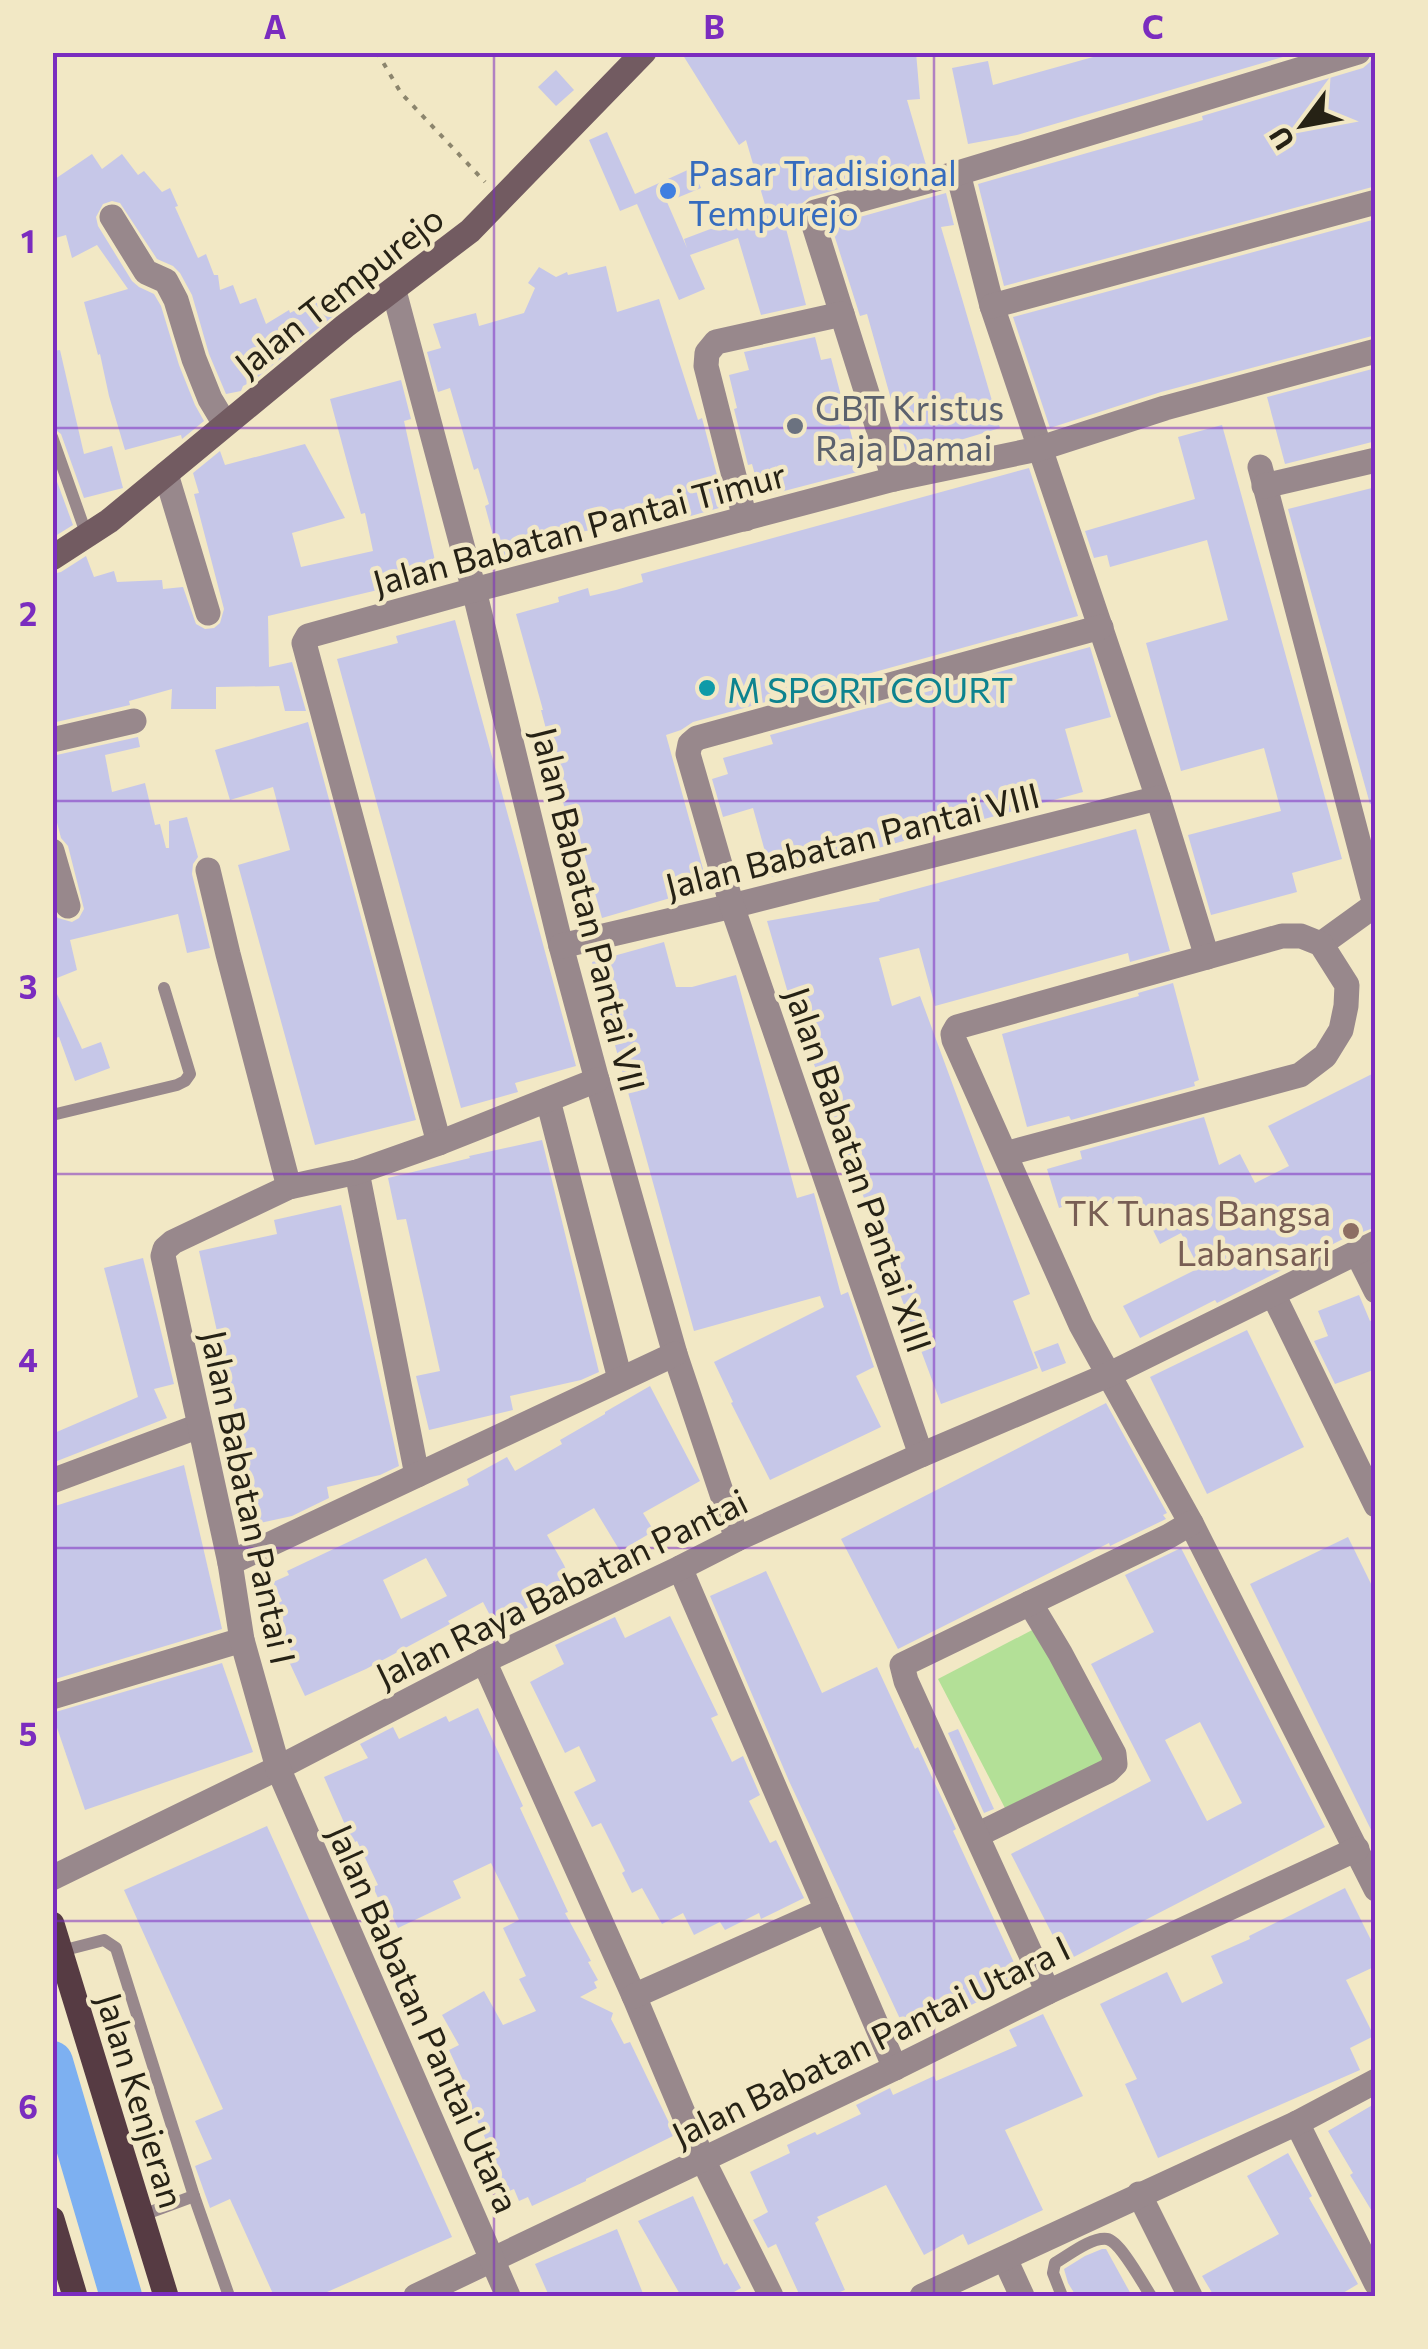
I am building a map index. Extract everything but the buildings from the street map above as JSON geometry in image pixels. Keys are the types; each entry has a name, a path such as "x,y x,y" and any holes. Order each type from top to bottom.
{"main road":[{"name":"Jalan Tempurejo","path":"52,558 108,521 345,326 470,231 644,52"},
{"name":"Jalan Kenjeran","path":"52,1924 166,2296"},
{"path":"54,2228 75,2296"}],"street":[{"path":"894,479 812,219 815,212 1358,52"},
{"path":"958,172 992,306 1208,958"},
{"path":"992,306 1376,202"},
{"path":"112,217 146,272 166,281 210,400 225,424"},
{"name":"Jalan Babatan Pantai VII","path":"394,291 597,1080 675,1354 737,1539"},
{"path":"746,519 706,366 707,353 716,342 842,314"},
{"name":"Jalan Babatan Pantai Timur","path":"439,1143 304,643 308,636 894,479 1038,449 1165,408 1376,350"},
{"path":"1320,944 1376,905 1262,477 1376,460"},
{"path":"166,474 208,613"},
{"name":"Jalan Babatan Pantai XIII","path":"920,1455 732,906 688,754 690,744 697,738 1100,627"},
{"path":"52,740 134,721"},
{"name":"Jalan Babatan Pantai VIII","path":"561,946 1158,798"},
{"path":"52,851 68,906"},
{"path":"208,870 290,1187 357,1172 597,1080"},
{"path":"1006,1154 1300,1075 1325,1056 1341,1030 1347,984 1320,944 1301,936 1282,936 957,1027 954,1040 1081,1325 1191,1523 1376,1889"},
{"path":"548,1100 620,1379"},
{"path":"357,1172 417,1474"},
{"name":"Jalan Babatan Pantai I","path":"278,1768 242,1640 230,1563 163,1256 173,1242 290,1187"},
{"path":"1366,1248 1376,1291"},
{"name":"Jalan Raya Babatan Pantai","path":"52,1878 737,1539 1108,1375 1366,1248"},
{"path":"1274,1294 1376,1504"},
{"path":"230,1563 675,1354"},
{"path":"52,1481 199,1426"},
{"path":"1048,1992 902,1669 905,1663 1191,1523"},
{"path":"680,1568 896,2068"},
{"path":"977,1835 1108,1771 1115,1764 1114,1754 1030,1602"},
{"path":"52,1697 242,1640"},
{"path":"484,1661 703,2160 771,2296"},
{"name":"Jalan Babatan Pantai Utara","path":"278,1768 508,2296"},
{"name":"Jalan Babatan Pantai Utara I","path":"416,2296 1048,1992 1357,1849"},
{"path":"634,1996 828,1910"},
{"path":"922,2296 1297,2123 1376,2081"},
{"path":"1297,2123 1376,2283"},
{"path":"1140,2194 1190,2296"},
{"path":"1004,2259 1022,2296"}],"lane":[{"path":"52,437 86,536"},
{"path":"52,1115 186,1081 190,1074 164,988"},
{"path":"61,1952 104,1940 116,1948 229,2296"},
{"path":"140,2216 194,2196"},
{"path":"1062,2296 1052,2274 1055,2263 1104,2238 1116,2243 1151,2296"}],"path":[{"path":"377,52 401,93 502,200"}],"green space":[{"path":"1036,1628 1106,1759 1006,1810 938,1679"}],"waterway":[{"path":"52,2062 121,2296"}],"place":[{"name":"Pasar Tradisional Tempurejo","path":"668,191"},
{"name":"GBT Kristus Raja Damai","path":"795,426"},
{"name":"M SPORT COURT","path":"707,688"},
{"name":"TK Tunas Bangsa Labansari","path":"1351,1231"}]}
